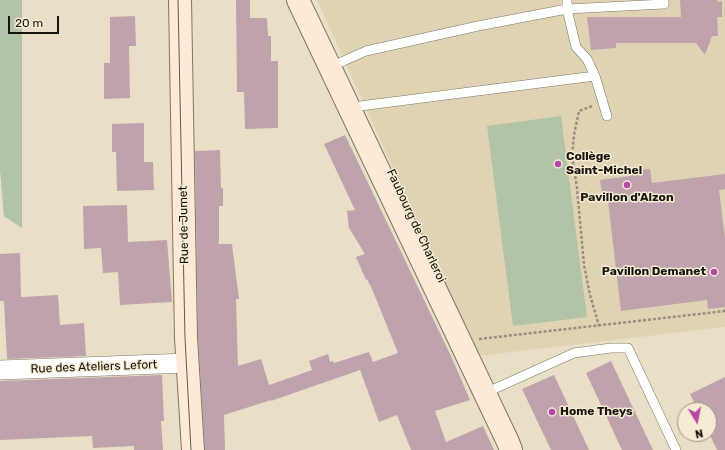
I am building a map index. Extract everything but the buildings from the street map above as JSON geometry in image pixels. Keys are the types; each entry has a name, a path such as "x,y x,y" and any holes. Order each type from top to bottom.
{"main road":[{"name":"Rue de Jumet","path":"180,0 186,320 192,450"},
{"path":"298,0 511,450"},
{"name":"Faubourg de Charleroi","path":"312,0 339,62 470,340 524,450"}],"street":[{"name":"Rue des Ateliers Lefort","path":"0,370 188,363"}],"lane":[{"path":"339,62 366,51 567,5 664,4 664,0"},
{"path":"567,5 576,47 587,59 596,76 607,116"},
{"path":"360,106 596,76"},
{"path":"494,389 574,353 611,348 628,348 676,450"}],"path":[{"path":"599,326 590,295 584,265 577,188 572,156 574,135 579,111 603,101"},
{"path":"470,340 725,311"}],"shaded area":[{"name":"Collège Saint-Michel","path":"317,0 725,0 725,327 478,356"}],"green space":[{"path":"0,0 22,0 22,228 4,216 0,170"},
{"path":"561,116 587,317 513,326 487,126"}],"tram line":[{"path":"178,0 185,338 191,450"}],"place":[{"name":"Collège Saint-Michel","path":"558,164"},
{"name":"Pavillon d'Alzon","path":"627,185"},
{"name":"Pavillon Demanet","path":"714,272"},
{"name":"Home Theys","path":"552,412"}]}
